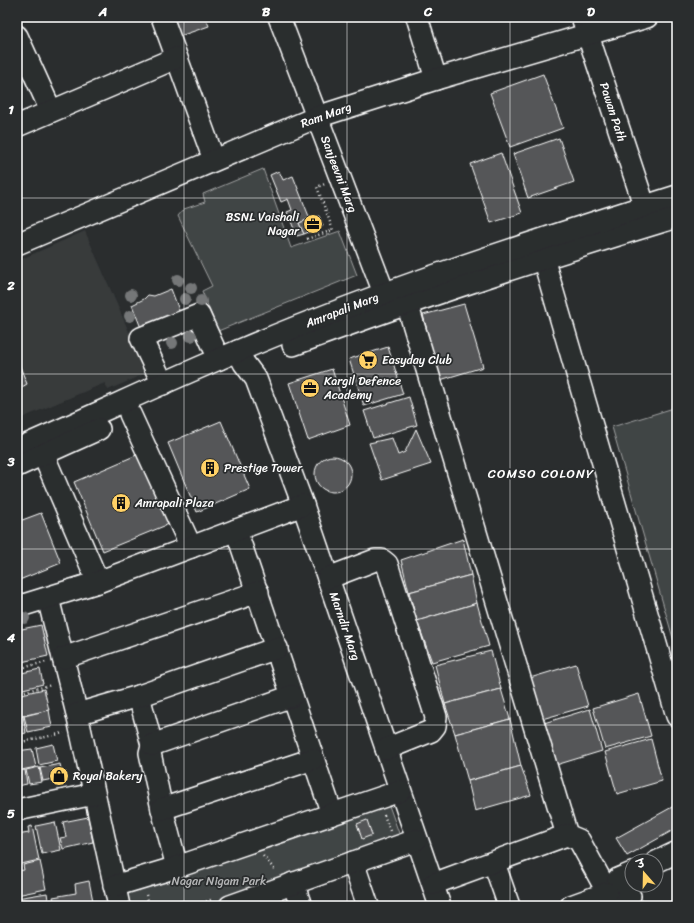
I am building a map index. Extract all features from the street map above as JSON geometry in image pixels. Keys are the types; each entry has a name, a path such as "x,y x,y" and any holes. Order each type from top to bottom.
{"street":[{"path":"162,17 214,160"},
{"name":"Sanjeevni Marg","path":"279,17 340,178 396,298 567,835"},
{"path":"417,17 436,79"},
{"name":"Ram Marg","path":"17,244 317,117 436,79 585,26 647,17"},
{"name":"Pawan Path","path":"585,26 647,216"},
{"path":"17,36 51,111"},
{"path":"17,126 176,58"},
{"name":"Amrapali Marg","path":"396,298 543,258 647,216 677,196"},
{"name":"Amrapali Marg","path":"17,466 130,414 241,357 396,298 520,246 647,216 677,217"},
{"path":"543,258 677,716"},
{"path":"163,384 141,338 199,315 219,359"},
{"name":"Amrapali Marg","path":"17,449 219,359 241,357"},
{"name":"Marndir Marg","path":"241,357 256,379 303,505 416,840 440,906"},
{"path":"130,414 191,547"},
{"path":"43,454 98,582"},
{"path":"17,607 98,582 303,505"},
{"path":"236,530 332,814"},
{"path":"328,578 375,560 382,560 387,564 436,717 435,726 431,731 386,749"},
{"path":"64,658 258,592"},
{"path":"48,598 79,722 117,896 177,867 400,791"},
{"path":"79,722 139,696 277,648"},
{"path":"139,696 152,744 150,753 162,809 177,867"},
{"path":"152,744 292,696"},
{"path":"162,809 313,759"},
{"path":"17,810 94,794"},
{"path":"433,884 494,863 567,835 579,840 617,899"},
{"path":"230,906 287,879 353,862 416,840"},
{"path":"664,858 675,853 677,857"},
{"path":"353,862 368,906"},
{"path":"494,863 509,906"},
{"path":"617,899 618,879 624,876"},
{"path":"287,879 301,906"},
{"path":"571,906 617,899"}],"path":[{"path":"307,239 333,230 317,187 340,178"},
{"path":"17,669 64,658"},
{"path":"17,693 69,681"},
{"path":"17,743 79,722"},
{"path":"383,812 392,836"},
{"path":"261,855 287,879"}],"shaded area":[{"path":"85,231 147,373 108,390 105,383 17,420 17,261"}],"green space":[{"path":"263,169 291,248 340,231 357,275 218,331 202,291 212,286 178,216 184,209 205,202 203,194"},
{"path":"677,407 677,652 612,427"},
{"name":"Nagar Nigam Park","path":"387,800 400,836 396,842 214,906 129,906 125,891"}],"building":[{"path":"176,17 205,17 209,26 174,38 168,20"},
{"path":"543,74 563,128 510,147 490,93"},
{"path":"559,138 574,182 528,198 513,154"},
{"path":"501,153 522,213 491,223 470,164"},
{"path":"279,171 283,180 293,176 310,219 299,223 304,234 297,236 287,212 292,210 288,199 281,202 270,175"},
{"path":"319,216 323,226 304,234 299,223"},
{"path":"171,289 182,318 143,333 132,305 144,299 148,295 154,296"},
{"path":"464,304 483,367 440,380 423,315"},
{"path":"388,347 403,394 364,406 349,359"},
{"path":"17,359 27,384 17,390"},
{"path":"332,369 350,425 308,440 289,383"},
{"path":"409,397 417,425 373,438 364,411"},
{"name":"Prestige Tower","path":"221,421 250,489 197,512 168,443"},
{"path":"416,429 431,464 382,480 369,443 392,438 398,455 405,452"},
{"name":"Amrapali Plaza","path":"139,454 169,524 103,551 74,482"},
{"path":"336,456 346,461 350,467 350,481 346,487 340,491 330,492 320,487 316,481 315,471 320,461 326,457"},
{"path":"41,513 61,563 17,581 17,522"},
{"path":"463,539 471,575 409,592 401,560"},
{"path":"471,575 477,603 417,621 409,592"},
{"path":"477,603 489,646 432,662 417,621"},
{"path":"41,625 48,656 17,663 17,630"},
{"path":"491,651 501,689 445,704 435,665"},
{"path":"576,664 588,706 542,719 530,678"},
{"path":"40,669 43,684 19,690 17,674"},
{"path":"44,689 49,710 17,717 17,695"},
{"path":"501,689 510,719 455,734 445,704"},
{"path":"639,694 651,736 605,749 593,708"},
{"path":"590,709 602,751 556,765 544,723"},
{"path":"49,710 52,727 28,732 24,716"},
{"path":"23,716 26,733 17,735 17,717"},
{"path":"510,719 521,766 468,781 455,734"},
{"path":"651,739 662,781 617,794 605,752"},
{"path":"53,744 57,761 39,765 36,748"},
{"path":"32,749 36,767 17,771 17,751"},
{"path":"60,764 63,777 43,781 40,768"},
{"path":"521,766 531,795 475,811 468,781"},
{"path":"39,767 42,782 29,784 26,770"},
{"path":"25,770 27,784 17,786 17,771"},
{"path":"674,806 677,812 677,828 632,853 625,853 616,838"},
{"path":"88,817 93,842 63,849 60,838 66,837 63,822"},
{"path":"367,820 372,835 362,839 357,824"},
{"path":"55,822 61,850 42,854 36,826"},
{"path":"32,826 39,860 17,865 17,835 29,833 28,827"},
{"path":"40,861 46,889 17,895 17,871 24,870 23,865"},
{"path":"89,881 94,906 55,906 53,897 76,893 75,884"},
{"path":"47,893 49,906 17,906 17,898"}],"place":[{"name":"BSNL Vaishali Nagar","path":"313,224"},
{"name":"Easyday Club","path":"368,360"},
{"name":"Kargil Defence Academy","path":"310,388"},
{"name":"Prestige Tower","path":"210,468"},
{"name":"Amrapali Plaza","path":"121,503"},
{"name":"Royal Bakery","path":"59,776"}],"district":[{"name":"COMSO COLONY","path":"541,473"}]}
